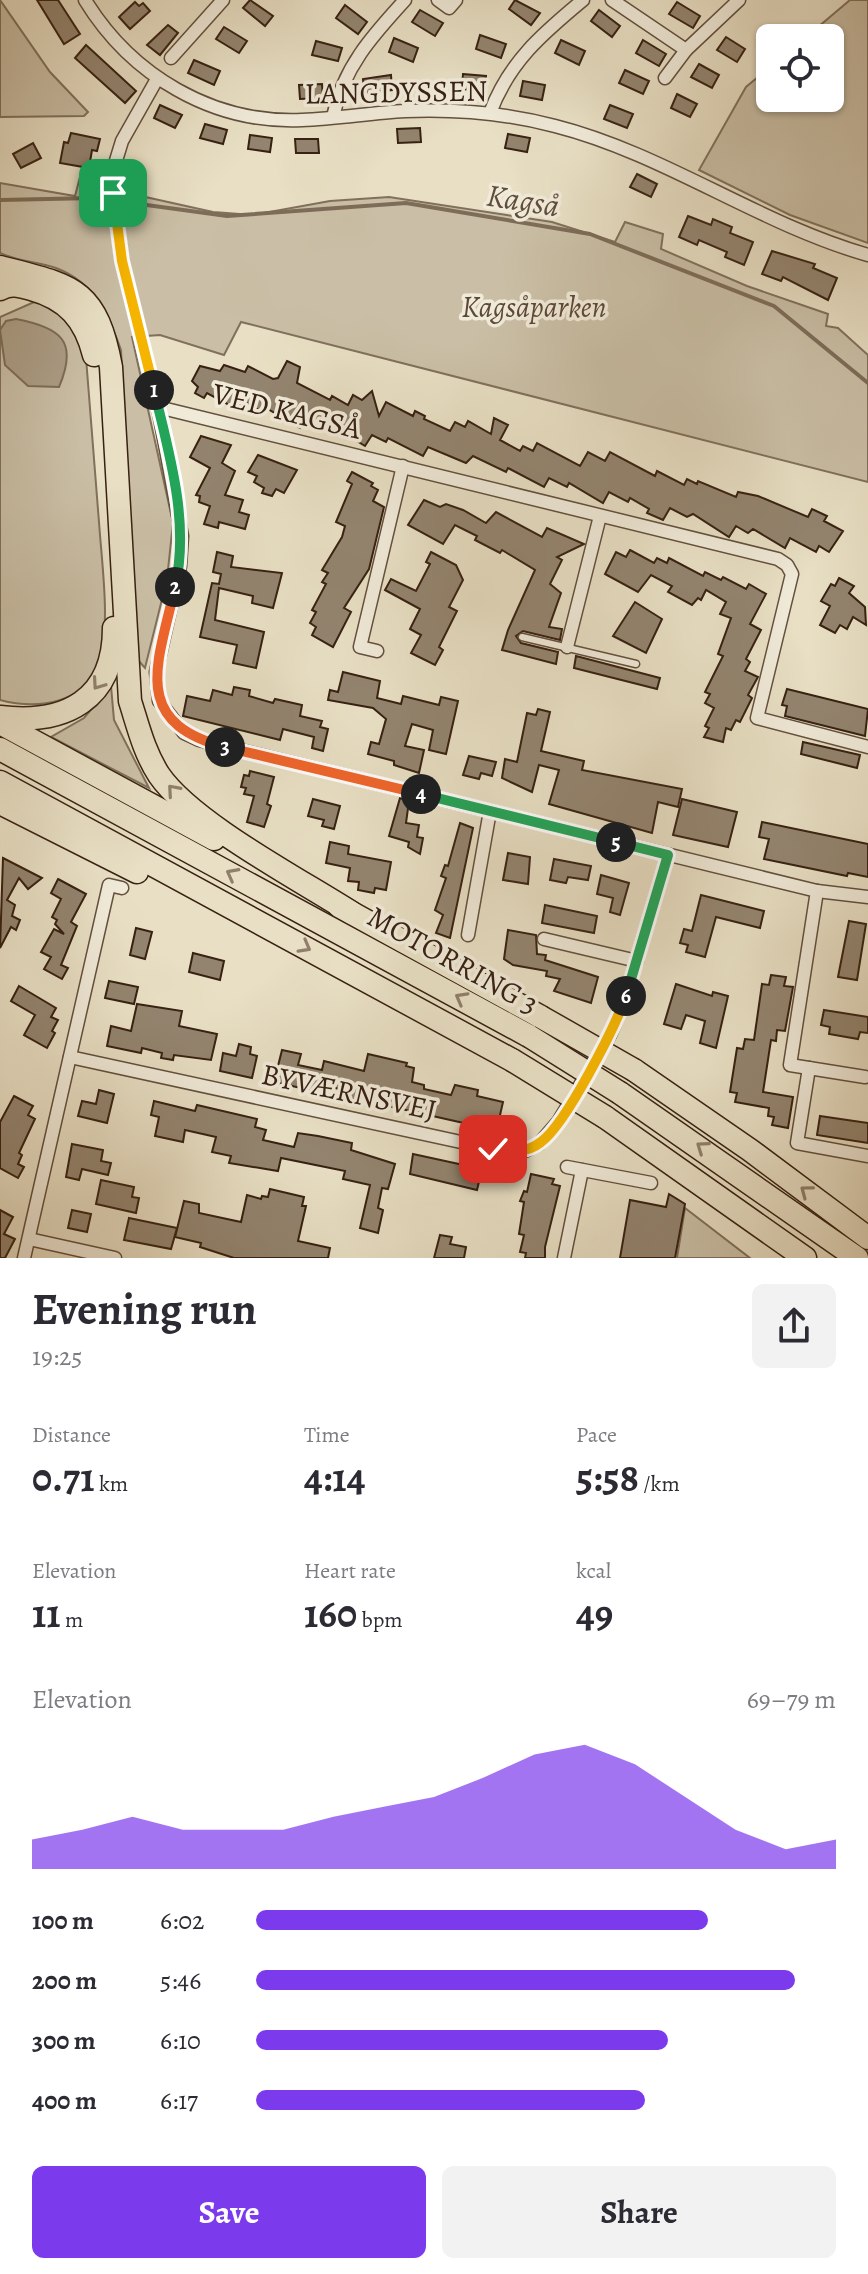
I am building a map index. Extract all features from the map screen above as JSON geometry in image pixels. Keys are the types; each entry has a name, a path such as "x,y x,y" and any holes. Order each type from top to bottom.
{"highway":[{"path":"0,267 40,276 74,291 96,311 105,335 111,367 130,701 143,744 159,774 180,799 212,824 535,1026 634,1070 750,1150 868,1238"},
{"path":"0,289 16,285 62,301 88,332 96,360 114,626 108,668 83,702 44,719 0,720"},
{"path":"0,720 352,913"},
{"name":"MOTORRING 3","path":"6,752 535,1026 620,1093 857,1258"},
{"name":"MOTORRING 3","path":"8,797 271,928 512,1060 605,1117 805,1258"}],"street":[{"name":"LANGDYSSEN","path":"85,0 115,42 157,79 204,103 249,116 301,120 403,111 490,113 552,125 634,151 772,219 868,255"},
{"path":"171,58 223,0"},
{"path":"333,117 338,93 354,60 405,0"},
{"path":"438,0 449,8 456,0"},
{"path":"490,113 506,78 528,47 583,0"},
{"path":"612,0 686,50"},
{"path":"665,78 686,50 739,0"},
{"path":"157,79 122,141 113,193 122,261 158,407 182,536 180,566 156,672 159,701 170,719 199,740 817,891 868,897"},
{"name":"VED KAGSÅ","path":"158,407 778,559 787,565 792,574 757,718 868,747"},
{"path":"377,651 360,647 403,466"},
{"path":"567,647 600,516"},
{"path":"468,935 490,811"},
{"name":"BYVÆRNSVEJ","path":"70,1057 493,1149 525,1151 539,1144 558,1122 610,1035 637,961 668,855"},
{"path":"24,1258 109,885 122,888"},
{"path":"817,891 790,1065 865,1077"},
{"path":"544,939 637,961"},
{"path":"809,1068 797,1143 868,1156"},
{"path":"567,1167 651,1183"},
{"path":"564,1258 582,1170"},
{"path":"29,1239 115,1258"}],"lane":[{"path":"522,637 636,664"}],"green space":[{"path":"0,0 50,72 88,112 84,116 0,117"},
{"path":"850,0 868,0 868,243 790,215 699,170 746,87 756,79 756,112 844,112 844,24 822,24"},
{"name":"Kagsåparken","path":"108,176 123,192 213,212 253,215 330,201 389,197 552,222 615,242 625,222 663,234 661,249 747,286 828,314 826,326 838,328 868,355 868,482 241,322 224,355 160,335 132,337 173,523 167,579 145,668 137,659 121,350 105,312 81,282 56,268 0,253 0,183 75,196 80,177"},
{"path":"41,299 71,320 85,345 105,629 101,658 86,685 60,700 30,704 0,700 0,317"},
{"path":"111,686 114,720 149,788 51,737 84,718"},
{"path":"685,1208 750,1258 677,1258"}],"shaded area":[{"path":"16,319 44,327 62,339 67,358 59,387 28,386 5,365 0,330 6,321"}],"building":[{"path":"37,0 58,0 80,34 64,44"},
{"path":"250,0 273,16 265,26 243,8"},
{"path":"515,0 540,13 531,25 509,9"},
{"path":"135,2 139,6 143,3 150,11 130,29 119,17"},
{"path":"677,2 700,16 693,28 669,14"},
{"path":"345,5 367,22 358,34 336,18"},
{"path":"420,10 443,23 435,36 412,22"},
{"path":"599,10 620,26 612,37 591,21"},
{"path":"168,25 178,33 160,55 147,45"},
{"path":"224,27 247,41 239,53 216,39"},
{"path":"480,35 506,44 501,58 476,49"},
{"path":"726,37 745,49 737,62 717,50"},
{"path":"394,38 418,48 413,62 389,52"},
{"path":"561,40 585,51 579,65 555,53"},
{"path":"643,40 666,54 659,66 636,53"},
{"path":"316,41 342,48 338,61 312,55"},
{"path":"86,45 136,91 125,103 75,58"},
{"path":"194,60 220,71 214,85 188,73"},
{"path":"699,64 719,75 712,88 691,77"},
{"path":"625,70 649,81 643,94 619,83"},
{"path":"463,74 486,76 485,91 462,89"},
{"path":"391,75 392,90 364,93 363,79"},
{"path":"523,81 545,85 542,100 520,96"},
{"path":"322,84 323,98 300,99 299,85"},
{"path":"677,94 697,104 690,117 671,108"},
{"path":"160,105 182,115 175,128 154,118"},
{"path":"610,105 633,114 627,128 604,119"},
{"path":"205,124 227,130 223,144 200,138"},
{"path":"420,128 421,142 398,143 397,129"},
{"path":"71,133 100,139 97,151 92,150 89,168 60,163 64,142 68,143"},
{"path":"508,134 530,138 527,152 505,148"},
{"path":"250,135 272,138 270,152 248,149"},
{"path":"295,139 318,139 319,153 296,153"},
{"path":"33,143 41,158 21,168 13,154"},
{"path":"637,174 657,184 651,197 630,187"},
{"path":"688,216 711,225 713,219 732,227 730,233 753,242 744,265 725,257 727,252 699,240 697,245 679,237"},
{"path":"772,251 815,264 813,268 837,278 828,300 783,277 781,281 762,274"},
{"path":"287,361 300,367 297,383 330,400 332,396 348,405 353,395 362,400 372,391 379,416 386,402 413,416 415,411 425,416 424,419 450,431 455,422 465,427 468,421 491,434 494,418 508,425 500,440 520,451 523,446 533,451 537,443 580,466 588,452 605,461 610,452 655,476 657,471 684,485 687,479 736,497 738,492 758,496 808,517 812,509 827,516 824,521 843,531 829,552 819,546 816,552 790,538 785,548 753,529 748,533 736,526 729,537 693,514 687,517 670,508 663,520 647,513 649,509 630,498 628,502 609,492 603,503 569,483 567,487 549,478 544,487 508,468 506,472 473,456 466,463 428,447 423,456 388,438 386,442 372,435 365,446 327,423 324,428 306,418 300,428 266,408 264,413 247,403 242,412 207,393 204,398 195,393 198,387 192,381 200,366 220,371 224,365 245,372 248,366 273,379 278,378"},
{"path":"201,436 231,445 222,463 235,471 225,495 243,500 239,512 249,515 245,529 219,522 218,528 204,524 210,506 199,502 200,496 196,495 210,468 190,457"},
{"path":"258,455 297,470 284,493 276,489 272,496 262,493 264,488 254,482 257,476 248,472"},
{"path":"352,472 373,483 371,486 378,490 373,501 384,507 369,569 344,608 351,612 333,647 312,635 316,627 310,623 316,612 312,610 326,584 322,582 328,573 322,570 342,537 345,526 336,522 352,484 347,481"},
{"path":"424,500 440,507 446,504 463,510 486,523 496,512 542,537 547,528 584,544 557,557 562,560 550,584 561,593 549,627 562,629 560,640 523,631 516,636 521,643 558,652 556,664 502,650 535,570 502,550 500,553 475,540 477,536 455,525 443,544 408,525"},
{"path":"630,550 654,563 657,558 667,563 669,558 703,576 705,572 721,580 723,577 746,589 749,584 766,594 750,624 761,630 746,659 750,662 745,671 758,677 748,695 752,698 740,722 736,720 731,730 726,728 723,742 704,737 709,728 705,726 714,708 705,703 710,694 705,692 723,656 718,654 731,618 720,614 726,602 706,590 701,600 698,598 692,605 668,592 672,586 651,575 638,592 605,574 616,552 626,557"},
{"path":"217,552 233,556 231,567 282,573 273,608 252,603 253,596 219,588 215,620 264,632 256,668 233,663 237,645 200,637 212,583 219,584 221,574 213,572"},
{"path":"431,552 456,565 463,580 449,607 457,611 439,647 443,650 435,665 411,653 421,635 410,629 420,609 385,590 391,579 416,591 430,564 426,562"},
{"path":"839,578 854,586 849,593 865,607 866,625 853,617 847,629 840,625 835,633 820,625 830,606 821,601 831,584 835,586"},
{"path":"635,602 662,619 646,653 613,636"},
{"path":"576,656 660,678 657,689 574,668"},
{"path":"343,672 380,681 377,698 401,704 403,696 439,705 441,697 458,701 446,754 429,750 433,730 412,724 405,746 424,750 419,773 394,765 394,761 368,754 371,742 379,744 386,719 373,708 328,700 330,690 338,692"},
{"path":"234,687 250,690 249,696 273,703 275,699 302,705 300,716 322,721 320,727 328,729 323,751 312,748 314,737 283,729 280,740 183,716 187,696 210,701 213,690 232,695"},
{"path":"787,689 868,709 865,736 785,716 787,706 782,705"},
{"path":"538,709 550,712 541,751 584,761 582,770 682,789 678,807 658,802 652,833 549,804 559,770 539,765 532,792 502,778 505,759 517,762 527,713 536,715"},
{"path":"803,742 860,755 857,768 801,754"},
{"path":"469,756 496,762 492,776 481,773 479,779 463,775"},
{"path":"250,771 274,777 267,804 271,806 264,827 247,822 254,796 244,794 246,788 241,787 244,775 249,776"},
{"path":"400,798 409,801 406,823 419,825 417,837 423,838 420,854 408,847 409,842 389,836"},
{"path":"313,799 340,806 334,829 322,826 324,820 308,816"},
{"path":"682,799 737,812 728,847 673,835"},
{"path":"762,822 868,844 868,877 848,873 847,876 764,859 769,839 759,837"},
{"path":"460,823 473,828 450,938 436,933 443,915 435,910 446,878 441,876 445,865 448,866"},
{"path":"330,842 349,846 348,854 391,862 386,890 375,888 374,893 358,890 359,882 348,881 350,868 326,863"},
{"path":"508,853 530,857 528,884 503,880"},
{"path":"3,858 42,878 28,889 19,878 7,900 15,905 12,916 20,920 16,930 11,927 0,948"},
{"path":"554,859 591,866 588,880 568,877 566,883 550,880"},
{"path":"601,875 629,883 620,915 610,912 613,898 597,894"},
{"path":"58,879 86,894 71,922 77,926 61,965 68,968 62,979 44,969 51,957 41,952 54,929 64,934 52,917 61,899 51,893"},
{"path":"701,895 764,911 760,928 716,917 705,957 686,952 688,945 680,943 684,929 692,931"},
{"path":"545,905 597,916 594,933 542,923"},
{"path":"849,921 866,924 857,980 838,977"},
{"path":"136,928 152,932 145,959 130,955"},
{"path":"508,930 536,935 537,954 546,955 545,960 598,977 591,1003 554,991 560,979 546,976 547,971 513,965 504,959"},
{"path":"193,953 224,961 220,980 189,972"},
{"path":"771,975 786,977 784,986 793,987 785,1031 777,1030 776,1041 771,1040 763,1092 793,1097 788,1128 772,1125 774,1117 768,1116 769,1108 735,1102 737,1093 730,1092 737,1048 743,1049 745,1039 754,1040 762,984 769,985"},
{"path":"109,981 138,987 134,1004 105,998"},
{"path":"676,984 712,996 713,992 728,996 716,1048 700,1043 705,1021 686,1015 681,1029 664,1024"},
{"path":"19,986 56,1008 51,1017 58,1020 47,1048 24,1035 35,1015 11,1001"},
{"path":"137,1004 182,1011 179,1026 217,1034 211,1060 174,1055 173,1060 161,1058 162,1053 142,1048 141,1053 107,1046 111,1026 131,1031"},
{"path":"824,1010 868,1017 868,1033 860,1032 858,1039 829,1034 830,1027 821,1025"},
{"path":"239,1044 251,1047 250,1054 257,1056 252,1078 220,1071 223,1053 236,1056"},
{"path":"282,1050 301,1054 298,1065 322,1070 324,1061 364,1071 368,1054 407,1063 406,1066 414,1068 412,1082 424,1085 424,1089 451,1095 455,1085 478,1090 477,1096 503,1102 498,1124 488,1121 486,1128 388,1106 390,1098 367,1092 365,1102 347,1098 349,1091 321,1085 319,1092 274,1082"},
{"path":"99,1090 114,1094 107,1123 78,1116 82,1101 96,1104"},
{"path":"14,1096 33,1106 28,1115 35,1119 19,1153 22,1155 18,1164 24,1167 18,1178 0,1168 0,1122"},
{"path":"154,1101 195,1111 197,1105 257,1119 255,1127 266,1130 263,1140 294,1147 298,1133 318,1136 352,1143 351,1150 395,1164 388,1189 382,1188 378,1208 383,1210 378,1233 360,1228 370,1185 343,1179 345,1171 281,1158 278,1171 229,1163 231,1156 212,1152 216,1137 185,1130 183,1142 155,1136 159,1117 151,1115"},
{"path":"820,1116 868,1123 868,1143 817,1135"},
{"path":"72,1144 103,1150 101,1161 111,1163 108,1175 82,1169 79,1180 66,1177"},
{"path":"413,1154 482,1169 477,1190 410,1174"},
{"path":"531,1174 554,1179 552,1184 560,1186 545,1258 525,1258 526,1253 520,1252 524,1235 519,1234 524,1202 520,1201 524,1191 527,1192"},
{"path":"101,1180 134,1187 132,1197 139,1198 136,1213 96,1204"},
{"path":"270,1189 304,1197 302,1206 306,1206 298,1241 330,1248 328,1258 234,1258 200,1247 201,1243 175,1237 184,1201 199,1204 199,1213 241,1222 247,1195 261,1199 262,1196 268,1197"},
{"path":"669,1194 685,1204 675,1258 620,1258 630,1200 666,1207"},
{"path":"0,1210 13,1217 4,1234 15,1239 5,1258 0,1258"},
{"path":"72,1210 91,1214 87,1232 68,1228"},
{"path":"129,1218 177,1228 171,1249 124,1240"},
{"path":"440,1235 452,1237 450,1244 466,1247 464,1258 434,1258"}],"waterway":[{"name":"Kagså","path":"1,200 94,198"},
{"name":"Kagså","path":"132,203 227,216 406,203 590,234 774,306 868,383"}],"route":[{"path":"113,193 122,261 158,407 182,536 180,566 156,672 159,701 170,719 184,733 199,740 668,855 624,1002 610,1035 550,1135 525,1151 493,1149"}]}
